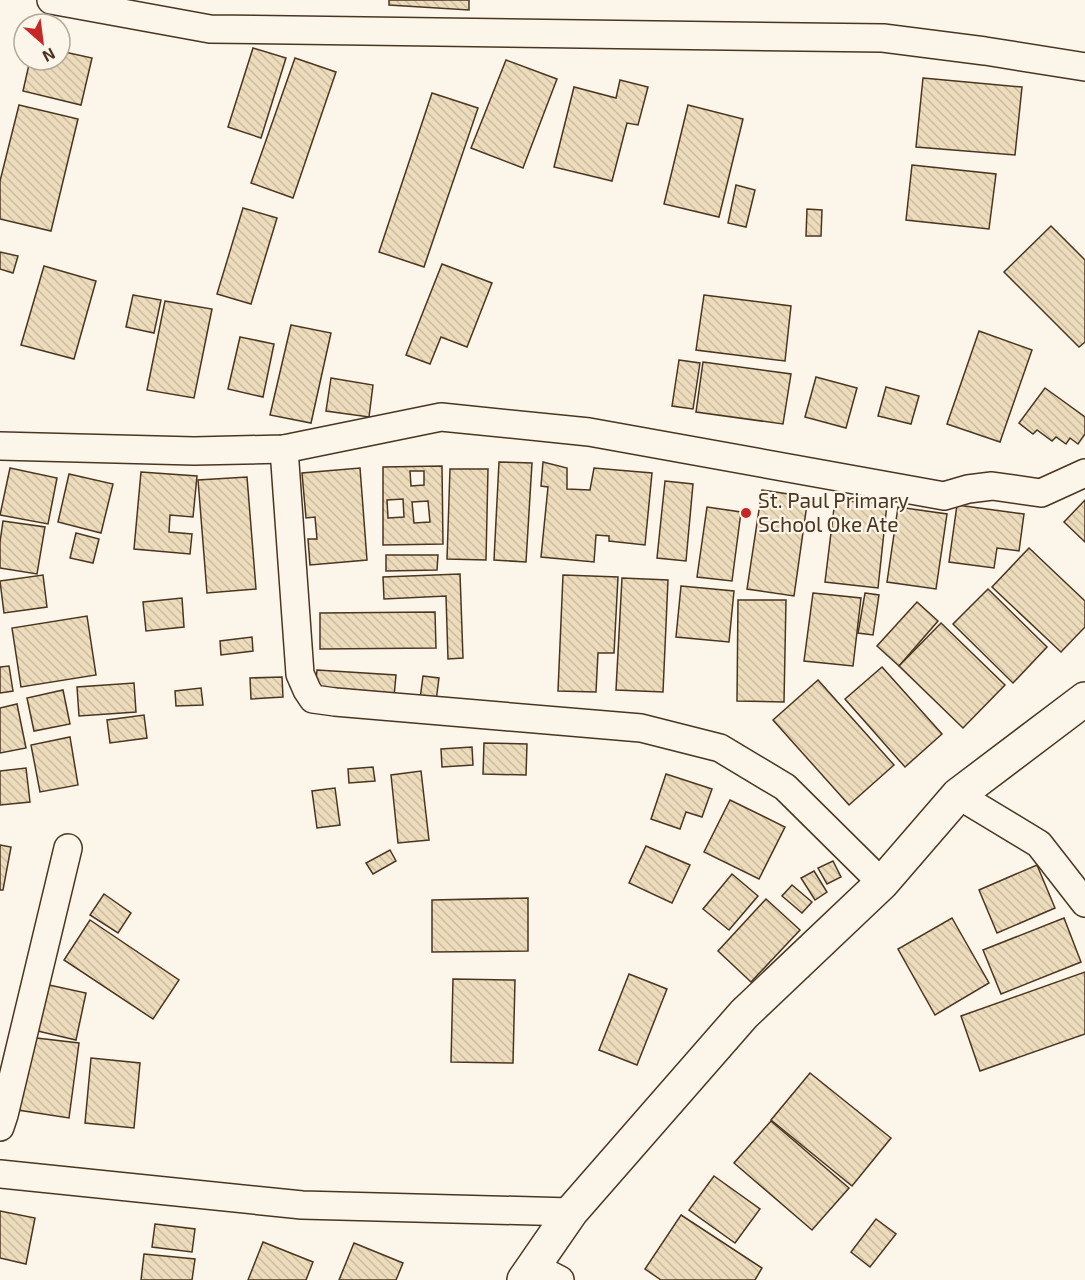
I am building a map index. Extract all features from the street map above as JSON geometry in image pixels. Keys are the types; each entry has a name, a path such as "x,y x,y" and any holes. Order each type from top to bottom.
{"street":[{"path":"51,0 210,29 883,39 985,51 1085,68"},
{"path":"0,446 194,451 284,449 441,417 589,432 944,496 968,489 992,486 1041,493 1085,473"},
{"path":"284,449 300,674 313,699 346,704 641,728 720,748 785,787 882,883"},
{"path":"539,1275 571,1212 744,1014 882,883 958,795 1085,699"},
{"path":"958,795 1039,844 1085,903"},
{"path":"0,1127 68,848"},
{"path":"0,1174 302,1205 571,1212"}],"building":[{"path":"389,0 469,0 469,10 389,5"},
{"path":"253,48 286,58 261,138 228,127"},
{"path":"72,54 92,58 81,105 23,91 27,72 72,72"},
{"path":"295,58 336,72 293,198 251,183"},
{"path":"506,60 557,79 523,168 471,148"},
{"path":"923,78 1022,87 1015,155 916,147"},
{"path":"620,80 648,87 638,125 627,123 612,181 554,167 574,87 616,98"},
{"path":"432,93 478,108 424,267 379,252"},
{"path":"19,105 78,119 51,231 0,219 0,181"},
{"path":"688,105 743,119 719,217 664,204"},
{"path":"912,165 996,174 989,229 906,220"},
{"path":"736,185 755,190 746,227 728,223"},
{"path":"243,208 277,218 251,304 217,294"},
{"path":"807,209 822,210 821,236 806,236"},
{"path":"1051,226 1085,260 1085,342 1079,347 1004,272"},
{"path":"0,252 18,256 13,273 0,269"},
{"path":"442,264 492,283 467,347 441,337 430,364 406,355"},
{"path":"44,266 96,281 74,359 21,345"},
{"path":"133,295 161,300 154,333 126,327"},
{"path":"704,295 791,306 785,361 696,350"},
{"path":"165,301 212,309 194,398 147,390"},
{"path":"291,325 331,333 311,423 270,415"},
{"path":"979,331 1032,350 1000,442 947,424"},
{"path":"240,337 274,344 263,397 228,389"},
{"path":"679,360 700,363 693,409 672,406"},
{"path":"703,362 791,374 783,424 696,412"},
{"path":"816,377 857,388 846,428 805,417"},
{"path":"331,378 373,385 369,417 326,411"},
{"path":"886,387 919,396 911,424 878,416"},
{"path":"1045,388 1085,417 1085,434 1078,444 1070,438 1066,444 1056,437 1052,441 1037,430 1033,434 1019,423"},
{"path":"499,462 532,463 526,562 494,560"},
{"path":"543,462 567,468 567,489 590,490 594,468 652,473 645,545 609,541 609,536 596,535 594,562 541,557 548,487 541,486"},
{"path":"442,466 443,544 383,545 383,467","holes":["410,471 424,471 424,485 411,486","403,499 404,517 388,518 387,500","428,501 430,522 414,523 412,502"]},
{"path":"10,468 57,478 48,524 0,515"},
{"path":"360,468 367,560 310,565 308,539 317,539 315,517 306,518 302,473"},
{"path":"450,469 488,469 486,560 447,559"},
{"path":"141,472 197,476 193,517 170,515 169,532 192,534 190,554 134,549"},
{"path":"69,474 113,484 101,533 58,522"},
{"path":"247,477 256,589 207,593 198,480"},
{"path":"665,481 693,484 686,561 657,558"},
{"path":"762,490 808,497 794,596 747,589"},
{"path":"835,500 887,504 878,588 825,582"},
{"path":"1085,500 1085,542 1064,522"},
{"path":"957,505 1024,514 1019,551 997,548 994,568 949,562"},
{"path":"707,507 741,512 732,581 697,577"},
{"path":"898,507 947,514 936,589 887,582"},
{"path":"3,521 45,527 37,574 0,568"},
{"path":"76,533 99,539 93,563 70,558"},
{"path":"1029,548 1085,601 1085,627 1061,652 992,587"},
{"path":"386,555 438,555 437,570 386,571"},
{"path":"460,574 463,658 448,659 446,596 384,599 383,577"},
{"path":"43,575 47,607 4,613 0,581"},
{"path":"563,575 618,577 614,653 598,653 596,692 558,691"},
{"path":"622,578 668,580 663,692 616,690"},
{"path":"681,586 734,591 729,642 676,637"},
{"path":"988,589 1047,647 1013,683 953,624"},
{"path":"813,593 861,598 853,666 804,661"},
{"path":"865,593 879,595 873,635 858,633"},
{"path":"182,598 184,627 146,631 143,602"},
{"path":"738,600 786,600 784,702 737,701"},
{"path":"917,602 938,621 899,666 877,646"},
{"path":"435,612 436,648 320,649 320,613"},
{"path":"87,616 96,675 21,687 12,628"},
{"path":"941,623 1005,685 963,728 899,666"},
{"path":"252,637 253,651 221,655 220,641"},
{"path":"9,666 13,691 0,693 0,667"},
{"path":"882,667 942,734 905,767 845,699"},
{"path":"317,670 396,675 394,697 315,691"},
{"path":"423,676 439,678 436,701 420,699"},
{"path":"282,677 283,697 251,699 250,678"},
{"path":"818,680 894,765 849,805 773,720"},
{"path":"134,683 136,712 79,716 77,687"},
{"path":"201,688 203,705 176,706 175,691"},
{"path":"63,690 70,724 34,731 27,698"},
{"path":"17,704 26,748 0,753 0,708"},
{"path":"144,715 147,738 110,743 107,720"},
{"path":"70,737 78,785 40,792 31,745"},
{"path":"484,743 527,744 526,775 483,774"},
{"path":"472,747 473,765 442,767 441,749"},
{"path":"373,767 375,781 349,783 348,769"},
{"path":"26,768 30,802 0,805 0,771"},
{"path":"421,771 429,840 398,843 391,775"},
{"path":"666,774 712,789 702,817 686,812 680,829 651,819"},
{"path":"335,788 340,825 317,828 312,791"},
{"path":"730,800 785,827 759,879 704,852"},
{"path":"0,845 11,847 3,890 0,890"},
{"path":"646,846 690,865 672,903 629,883"},
{"path":"390,850 396,861 373,874 366,863"},
{"path":"833,861 841,877 827,884 818,868"},
{"path":"1037,865 1055,908 997,933 979,890"},
{"path":"814,871 827,892 815,900 801,878"},
{"path":"732,874 758,896 729,930 703,909"},
{"path":"792,885 812,902 802,913 782,896"},
{"path":"104,894 131,913 118,933 90,915"},
{"path":"528,898 528,951 432,952 432,900"},
{"path":"766,899 800,930 751,982 718,951"},
{"path":"952,918 989,983 935,1015 898,949"},
{"path":"1064,918 1081,962 1001,994 983,950"},
{"path":"90,920 179,980 153,1019 64,960"},
{"path":"1085,972 1085,1034 980,1071 961,1016"},
{"path":"629,974 667,989 637,1065 599,1050"},
{"path":"453,979 515,980 513,1063 451,1062"},
{"path":"40,983 86,993 76,1040 29,1029"},
{"path":"28,1037 79,1043 69,1118 18,1110"},
{"path":"91,1058 140,1063 134,1128 85,1123"},
{"path":"810,1073 891,1138 852,1186 771,1120"},
{"path":"771,1121 849,1188 812,1230 734,1163"},
{"path":"714,1176 760,1209 735,1243 689,1210"},
{"path":"0,1211 35,1218 26,1264 0,1258"},
{"path":"681,1215 762,1268 755,1280 661,1280 645,1269"},
{"path":"876,1219 896,1234 870,1267 851,1252"},
{"path":"155,1224 195,1229 192,1252 152,1247"},
{"path":"263,1242 313,1262 306,1280 248,1280"},
{"path":"354,1243 403,1263 396,1280 339,1280"},
{"path":"144,1254 195,1259 192,1280 141,1280"}],"place":[{"name":"St. Paul Primary School Oke Ate","path":"746,513"}]}
